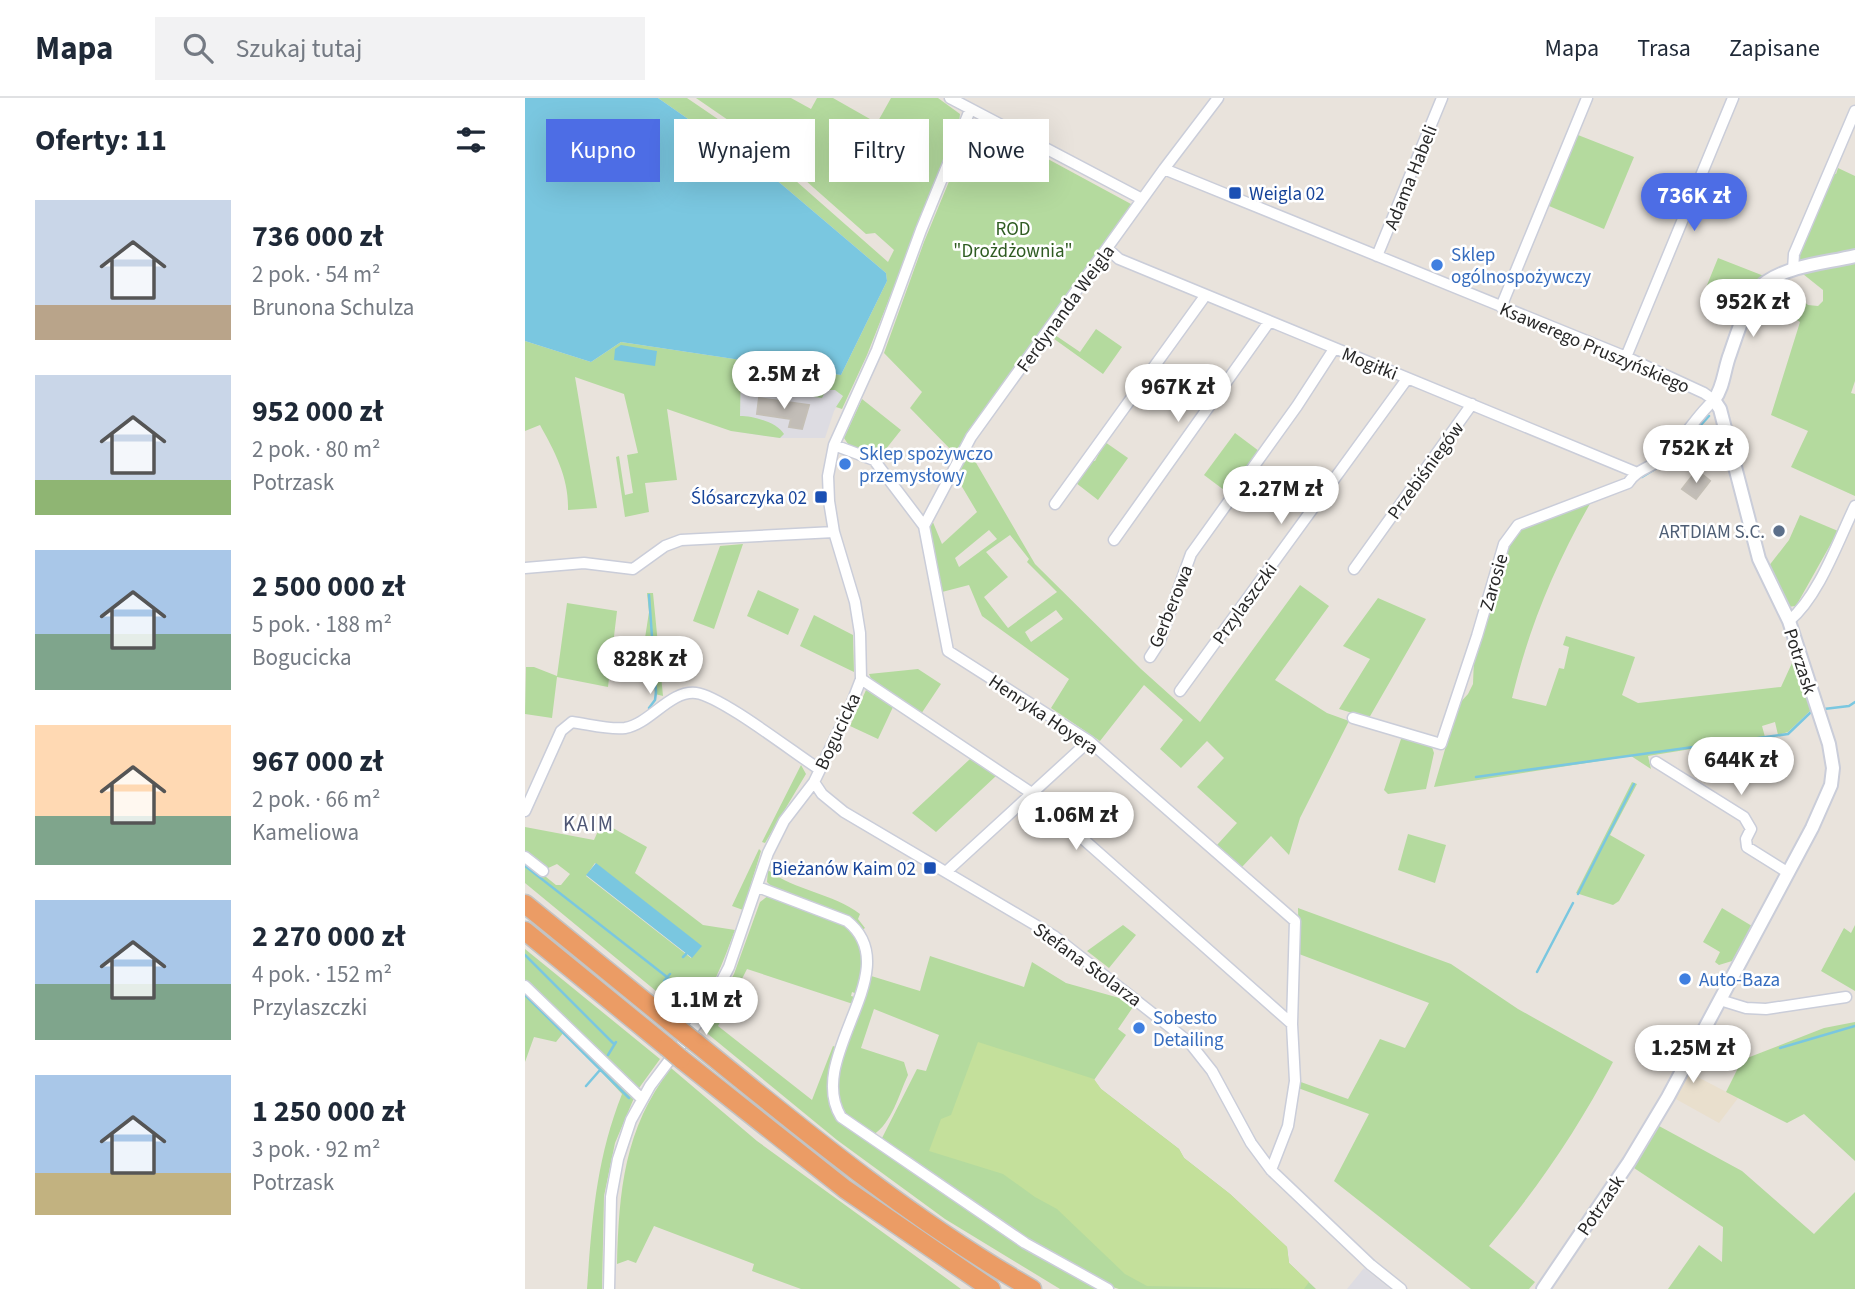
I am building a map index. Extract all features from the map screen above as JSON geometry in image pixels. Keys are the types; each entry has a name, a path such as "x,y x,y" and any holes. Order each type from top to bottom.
{"highway":[{"path":"525,904 887,1194 1032,1289"},
{"path":"525,930 845,1189 991,1289"}],"street":[{"path":"950,98 1142,199"},
{"name":"Ferdynanda Weigla","path":"924,526 971,437 1218,98"},
{"name":"Adama Habeli","path":"1377,256 1442,98"},
{"path":"1501,307 1587,98"},
{"path":"1626,357 1733,98"},
{"name":"Bogucicka","path":"609,1289 610,1216 614,1178 624,1139 642,1099 705,1013 729,967 768,853 783,821 814,782 861,680 859,623 834,533 828,476 834,445 877,351 921,230 970,110"},
{"path":"1793,270 1794,254 1855,111"},
{"name":"Ksawerego Pruszyńskiego","path":"1164,169 1626,357 1714,400"},
{"name":"Mogiłki","path":"1108,249 1119,259 1205,296 1635,472"},
{"path":"1714,400 1720,393 1727,360 1748,308 1764,283 1793,270 1855,256"},
{"path":"1055,505 1205,296"},
{"path":"1114,540 1269,322"},
{"name":"Gerberowa","path":"1150,657 1160,643 1191,554 1297,406 1334,349"},
{"name":"Przylaszczki","path":"1180,691 1407,379"},
{"name":"Zarosie","path":"1353,718 1441,744 1504,544 1518,525 1628,483 1635,472 1661,459 1683,439 1714,400"},
{"name":"Potrzask","path":"1543,1289 1629,1163 1720,1000 1828,796 1833,768 1829,744 1789,621 1759,559 1720,409 1714,400"},
{"name":"Przebiśniegów","path":"1354,569 1472,404"},
{"name":"Henryka Hoyera","path":"834,445 874,460 924,526 948,651 1089,741 1295,921 1292,1024 1295,1081 1288,1126 1271,1170"},
{"path":"1789,621 1802,609 1812,592 1855,506"},
{"path":"525,568 575,563 637,568 665,546 681,540 834,533"},
{"path":"861,680 1030,792 1292,1024"},
{"path":"525,811 561,731 572,722 624,728 636,724 681,696 695,692 717,701 819,769"},
{"path":"947,872 1030,792 1089,741"},
{"path":"1656,762 1744,817 1751,829 1746,839 1747,848 1787,872"},
{"name":"Stefana Stolarza","path":"814,782 822,794 844,812 1054,936 1189,1042 1212,1071 1251,1143 1271,1170 1371,1265 1401,1289"},
{"path":"525,857 543,871"},
{"path":"758,887 847,921 856,928 867,948 866,973 832,1077 835,1107 841,1117 1025,1243 1108,1289"},
{"path":"525,986 642,1099"},
{"path":"1720,1000 1747,1008 1766,1009 1846,998"}],"shaded area":[{"path":"741,360 841,375 852,380 834,411 825,438 780,438 739,432"},
{"path":"1688,1072 1738,1098 1719,1123 1674,1098"},
{"path":"1364,1268 1390,1289 1347,1289"}],"green space":[{"path":"658,98 687,98 718,119 688,119"},
{"path":"696,98 791,98 811,109 817,98 833,98 870,119 829,119 829,182 929,182 929,119 879,119 891,98 938,98 960,114 959,119 943,119 943,163 867,355 842,409 836,407 843,396 835,390 826,390 822,398 756,390 756,372 763,363 841,375 887,281 886,273 780,183 797,182 888,262 894,250 875,233 866,234 807,182 815,182 815,119 726,119"},
{"path":"1578,135 1634,157 1604,229 1549,206"},
{"name":"ROD \"Drożdżownia\"","path":"1049,160 1131,204 1131,210 956,455 910,408 922,392 884,353 949,182 1049,182"},
{"path":"1838,168 1855,176 1855,381 1851,393 1855,394 1855,496 1791,467 1808,431 1771,415 1800,322 1768,301 1763,294 1779,281 1808,305 1818,306 1823,301 1823,290 1803,274 1797,257 1833,173 1836,174"},
{"path":"1718,258 1764,276 1741,309 1703,295"},
{"path":"1096,329 1122,347 1103,374 1050,336 1052,333 1080,352"},
{"path":"525,341 591,362 621,342 741,360 740,416 764,420 784,434 780,438 731,431 667,409 677,480 645,483 649,512 625,517 616,457 619,456 625,495 633,493 627,455 638,453 624,394 575,377 597,508 568,510 564,476 546,435 540,425 525,431"},
{"path":"862,399 901,430 878,459 850,447 844,438"},
{"path":"1235,433 1259,451 1228,493 1204,475"},
{"path":"1105,442 1128,458 1098,500 1076,483 1092,461 1095,461"},
{"path":"968,449 1035,564 1141,669 1200,722 1300,585 1329,606 1275,680 1327,713 1349,721 1300,818 1289,855 1271,836 1242,867 1217,845 1237,823 1197,787 1224,758 1207,741 1181,768 1160,749 1183,720 1144,685 1100,741 1051,708 1069,679 982,616 969,585 942,592 929,526 932,520 942,544 977,512 955,475","holes":["989,530 997,539 959,567 955,558","1010,535 1029,559 1027,562 1057,592 1008,628 984,597 1008,577 986,552","1056,610 1063,619 1031,642 1025,632"]},
{"path":"1591,502 1544,597 1526,646 1512,698 1546,706 1559,668 1564,669 1569,647 1563,645 1566,636 1635,657 1622,695 1638,703 1781,687 1792,663 1798,662 1812,709 1788,732 1778,735 1775,722 1762,726 1765,737 1648,756 1651,769 1631,756 1434,787 1458,705 1473,684 1474,658 1490,607 1494,605 1501,565 1509,542 1523,528 1534,522"},
{"path":"1800,515 1838,531 1796,606 1787,607 1768,567 1789,540"},
{"path":"743,544 714,629 693,621 720,546"},
{"path":"758,590 799,609 788,635 747,616"},
{"path":"647,593 653,593 663,696 655,694 653,666 641,664 649,612"},
{"path":"1378,598 1426,619 1369,718 1339,709 1370,659 1343,646"},
{"path":"567,603 617,611 608,687 557,677 552,718 525,714 526,667 534,667 557,676"},
{"path":"814,615 853,635 854,672 800,646"},
{"path":"918,669 941,684 921,714 873,683 869,674"},
{"path":"866,690 893,707 878,739 850,726"},
{"path":"1402,736 1432,747 1434,753 1426,789 1388,794 1384,790"},
{"path":"970,759 996,776 936,832 912,813"},
{"path":"801,765 806,774 765,843 762,842"},
{"path":"1632,782 1637,784 1610,835 1645,855 1619,901 1613,905 1576,893"},
{"path":"602,822 647,847 635,873 703,925 735,930 711,988 690,1019 525,883 525,860 556,885 561,885 570,874 557,864 546,869 525,853 525,827 594,840","holes":["595,863 701,946 691,958 586,876"]},
{"path":"1408,834 1446,845 1435,883 1398,870"},
{"path":"759,849 761,851 743,910 732,906"},
{"path":"768,870 790,883 849,907 860,914 858,919 865,928 862,930 847,917 771,886 767,882"},
{"path":"769,895 832,918 857,937 863,951 864,967 857,994 852,992 851,996 855,997 853,1004 747,969 718,1026 812,1100 833,1046 838,1048 830,1076 829,1093 839,1119 1103,1289 1060,1289 945,1219 837,1140 703,1030 734,974 760,902"},
{"path":"1298,908 1451,964 1518,1009 1613,1062 1556,1157 1489,1246 1535,1282 1529,1289 1471,1289 1334,1181 1369,1114 1298,1088 1298,1081 1348,1099 1380,1039 1405,1048 1429,1003 1299,954"},
{"path":"1722,908 1752,926 1732,961 1719,965 1715,962 1720,952 1703,942"},
{"path":"1123,925 1136,935 1109,968 1087,951"},
{"path":"1855,925 1855,991 1821,971 1844,928 1851,933"},
{"path":"525,949 660,1059 639,1088 525,981"},
{"path":"930,956 1024,987 1032,962 1066,983 1123,999 1133,1007 1118,1029 1126,1035 1094,1080 1101,1089 1179,1149 1184,1158 1230,1194 1287,1247 1289,1263 1316,1289 1119,1289 1106,1285 1026,1241 881,1140 917,1069 926,1071 939,1035 874,1009 861,1048 904,1062 908,1075 890,1116 880,1130 873,1135 850,1119 840,1106 836,1093 837,1077 845,1041 868,975 920,991"},
{"path":"525,990 634,1098 615,1143 604,1196 602,1289 587,1289 593,1214 606,1142 622,1094 564,1032 556,1042 534,1037 525,1062"},
{"path":"1855,1022 1855,1161 1804,1114 1787,1123 1726,1092 1742,1060 1824,1028"},
{"path":"978,1042 1094,1079 1101,1089 1179,1149 1184,1158 1230,1194 1287,1247 1289,1263 1309,1282 1304,1289 1147,1286 1125,1274 1057,1209 1003,1174 929,1151 941,1119 951,1115"},
{"path":"671,1068 757,1141 961,1289 801,1289 752,1271 754,1264 654,1226 636,1263 628,1260 617,1264 620,1211 627,1162 643,1114"},
{"path":"1659,1126 1742,1171 1814,1234 1855,1192 1855,1289 1668,1289 1699,1245 1722,1262 1723,1227 1634,1168"}],"water":[{"path":"525,98 658,98 688,119 674,119 674,182 779,182 886,273 887,281 841,375 621,342 591,362 525,341"},
{"path":"621,345 657,351 655,366 614,360 615,349"},
{"path":"596,863 702,946 692,958 586,875"}],"building":[{"path":"759,398 809,405 802,429 789,427 791,419 757,414"},
{"path":"1697,470 1710,481 1696,499 1682,489"}],"waterway":[{"path":"1674,455 1709,416"},
{"path":"1642,477 1660,466"},
{"path":"649,595 656,692 655,700 649,708"},
{"path":"1824,709 1849,706 1855,702"},
{"path":"1476,777 1788,734 1812,711"},
{"path":"1578,894 1634,784"},
{"path":"525,866 667,977 693,1002"},
{"path":"1537,972 1573,903"},
{"path":"683,957 686,954"},
{"path":"525,955 614,1044"},
{"path":"664,981 670,974"},
{"path":"525,995 629,1098"},
{"path":"1780,1048 1855,1026"},
{"path":"608,1055 616,1042"},
{"path":"586,1086 600,1070"}],"place":[{"name":"Weigla 02","path":"1235,193"},
{"name":"Sklep ogólnospożywczy","path":"1437,265"},
{"name":"Sklep spożywczo przemysłowy","path":"845,464"},
{"name":"Ślósarczyka 02","path":"821,497"},
{"name":"ARTDIAM S.C.","path":"1779,531"},
{"name":"Bieżanów Kaim 02","path":"930,868"},
{"name":"Auto-Baza","path":"1685,979"},
{"name":"Sobesto Detailing","path":"1139,1028"}],"district":[{"name":"KAIM","path":"589,824"}]}
